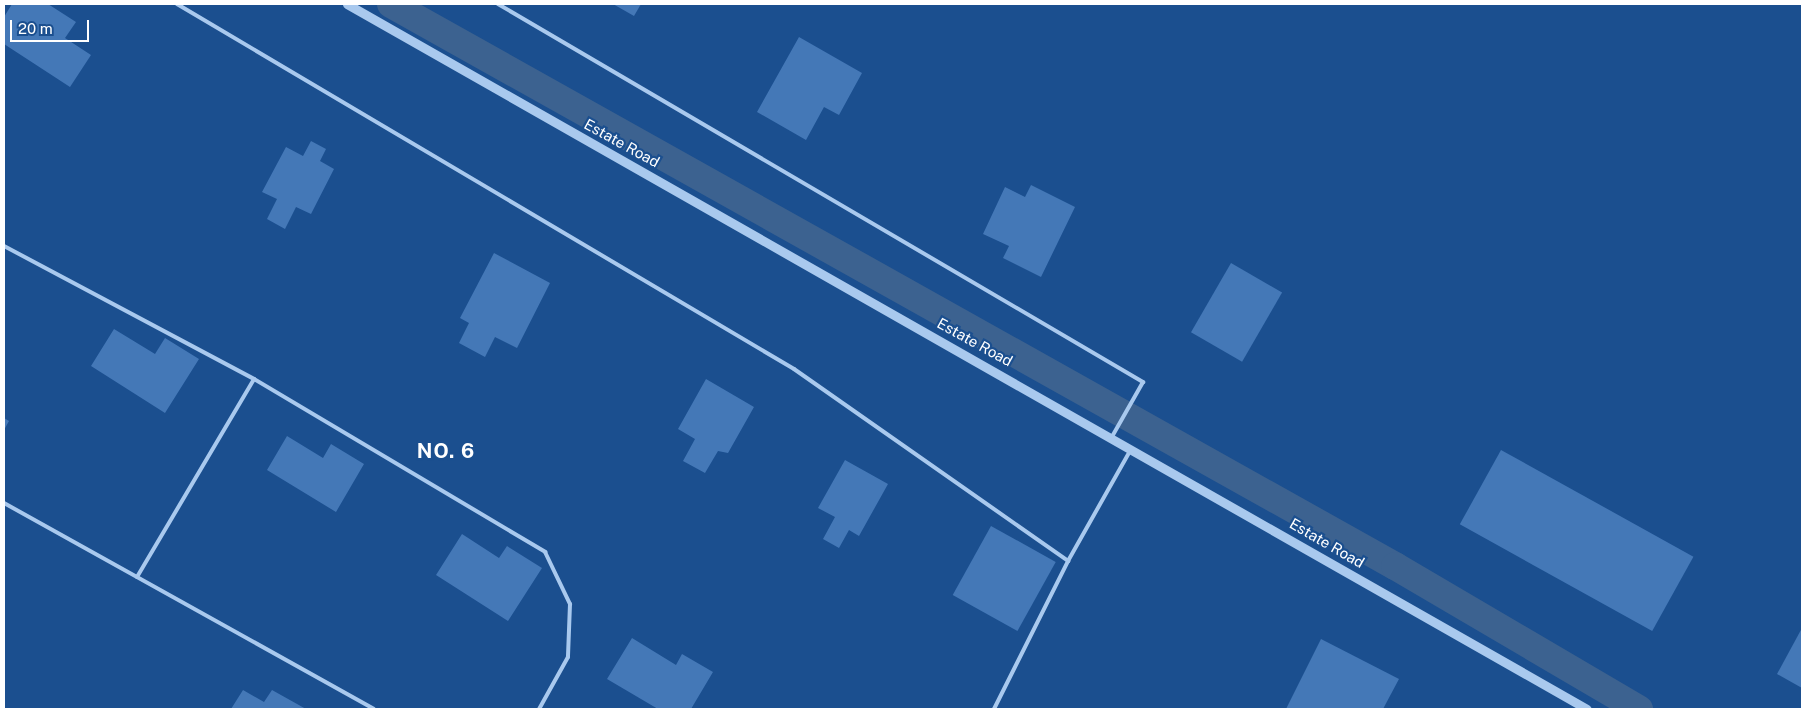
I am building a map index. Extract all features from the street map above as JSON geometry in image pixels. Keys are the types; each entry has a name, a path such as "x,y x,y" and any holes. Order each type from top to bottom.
{"street":[{"name":"Estate Road","path":"347,4 1112,435 1587,709"}],"lane":[{"path":"177,4 794,369 1068,561"},
{"path":"498,4 1143,382 1112,435"},
{"path":"4,246 254,379 545,552 570,604 568,658 539,709"},
{"path":"137,577 254,379"},
{"path":"994,709 1068,561 1133,447"},
{"path":"4,503 374,709"}],"building":[{"path":"12,4 48,4 76,22 65,38 91,55 70,87 4,44 4,17"},
{"path":"613,4 641,4 634,16"},
{"path":"799,37 862,73 839,115 824,107 806,140 757,112"},
{"path":"311,141 326,149 320,161 334,169 311,214 296,207 285,229 267,219 277,199 262,192 286,147 303,156"},
{"path":"1031,185 1075,207 1041,277 1003,258 1009,246 983,234 1005,187 1025,197"},
{"path":"494,253 550,283 517,348 495,337 485,357 459,343 469,323 460,318"},
{"path":"1231,263 1282,292 1242,362 1191,332"},
{"path":"114,329 155,354 165,338 199,359 165,413 91,366"},
{"path":"706,379 754,407 728,453 718,451 705,473 683,461 695,439 678,429"},
{"path":"4,418 9,421 4,430"},
{"path":"287,436 323,458 331,444 364,464 336,512 267,470"},
{"path":"1501,450 1693,557 1652,631 1460,524"},
{"path":"845,460 888,484 859,536 849,530 839,548 823,539 835,517 818,508"},
{"path":"991,526 1056,562 1017,631 953,595"},
{"path":"462,534 499,558 507,546 542,568 508,621 436,575"},
{"path":"1802,628 1802,688 1777,674"},
{"path":"632,638 676,665 682,654 713,672 691,709 658,709 607,679"},
{"path":"1321,639 1399,679 1383,709 1286,709"},
{"path":"243,690 264,702 272,690 306,709 231,709"}],"waterway":[{"path":"391,4 1395,566 1639,709"}],"district":[{"name":"NO. 6","path":"446,451"}]}
